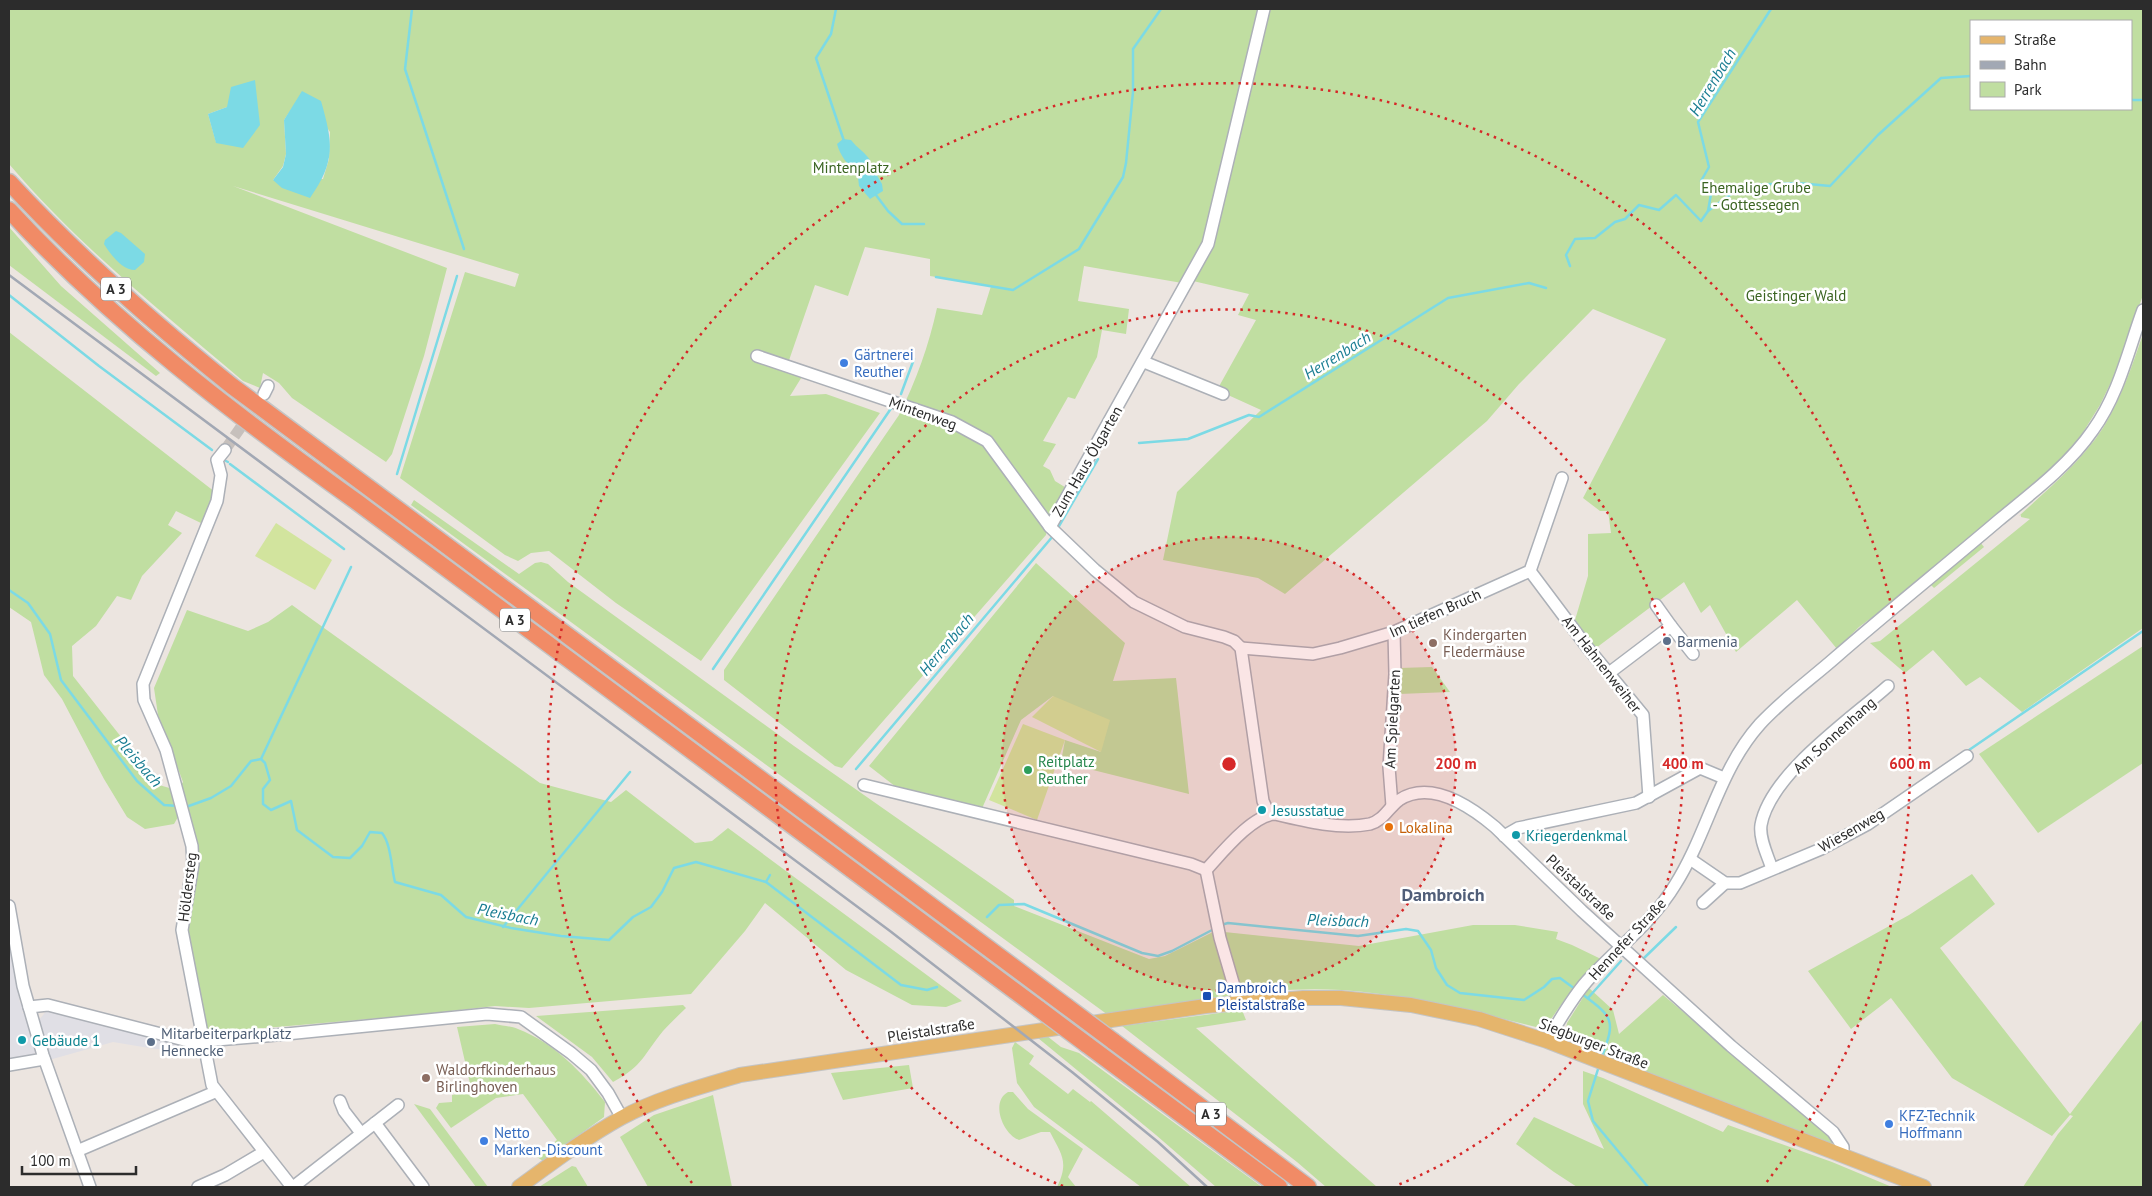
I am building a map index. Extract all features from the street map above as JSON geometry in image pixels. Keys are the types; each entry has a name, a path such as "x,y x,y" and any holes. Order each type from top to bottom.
{"highway":[{"name":"A 3","path":"9,182 70,246 122,296 232,386 1308,1187"},
{"name":"A 3","path":"9,210 118,317 160,353 282,449 365,508 1279,1187"}],"main road":[{"name":"Siegburger Straße","path":"1238,1003 1303,998 1341,998 1412,1005 1479,1019 1547,1041 1924,1187"},
{"name":"Pleistalstraße","path":"519,1187 590,1137 622,1118 678,1094 740,1075 999,1036 1238,1003"}],"street":[{"name":"Zum Haus Ölgarten","path":"1241,648 1234,641 1224,636 1186,627 1134,602 1095,570 1050,527 1144,362 1208,244 1264,9"},
{"name":"Hennefer Straße","path":"1547,1041 1572,998 1660,907 1690,859 1724,778 1739,750 1760,724 1838,655 2022,502 2093,431 2116,388 2143,310"},
{"name":"Mintenweg","path":"757,356 952,422 987,441 1050,527"},
{"path":"1144,362 1223,394"},
{"name":"Höldersteg","path":"225,450 217,460 222,475 217,501 144,684 144,700 166,750 193,854 182,930 212,1085 293,1187"},
{"path":"1530,570 1562,478"},
{"name":"Im tiefen Bruch","path":"1241,648 1313,654 1394,632 1530,570"},
{"name":"Am Hahnenweiher","path":"1530,570 1587,647 1643,715 1648,798"},
{"path":"1656,605 1693,654"},
{"path":"1609,673 1671,626"},
{"name":"Am Spielgarten","path":"1392,806 1389,767 1395,674 1394,632"},
{"path":"1206,870 1243,832 1269,814 1263,801 1241,648"},
{"name":"Am Sonnenhang","path":"1772,869 1763,842 1761,826 1775,792 1787,776 1819,745 1888,686"},
{"name":"Wiesenweg","path":"1726,883 1740,883 1821,849 1868,824 1967,756"},
{"path":"1504,836 1518,828 1636,804 1700,768 1724,778"},
{"path":"864,785 1191,864 1206,870"},
{"name":"Pleistalstraße","path":"1269,814 1321,825 1368,824 1378,821 1392,806 1411,793 1427,791 1446,796 1484,818 1582,911 1731,1046 1833,1132 1842,1147 1843,1155"},
{"path":"1690,859 1726,883 1703,903"},
{"path":"1206,870 1220,938 1238,1003"},
{"path":"9,906 23,986 29,1007 44,1059 90,1187"},
{"path":"29,1007 48,1005 192,1042 487,1014 520,1017 571,1053 591,1070 608,1093 622,1118"},
{"path":"9,1065 44,1059"},
{"path":"77,1151 216,1092"},
{"path":"340,1101 344,1111 361,1133"},
{"path":"293,1187 398,1105"},
{"path":"375,1123 423,1187"},
{"path":"198,1187 225,1175 264,1152"}],"shaded area":[{"path":"9,944 20,1003 22,1003 24,1011 22,1013 24,1013 36,1051 33,1055 9,1060"},
{"name":"Mitarbeiterparkplatz Hennecke","path":"48,1009 189,1044 187,1051 155,1049 113,1042 49,1060 39,1020"}],"green space":[{"path":"9,9 2143,9 2143,295 2115,374 2100,405 2077,442 2048,471 2019,498 1901,596 1859,627 1837,649 1797,600 1736,652 1710,605 1701,613 1684,582 1596,648 1575,620 1588,576 1588,534 1611,533 1608,511 1600,511 1583,498 1666,339 1593,309 1519,384 1487,421 1285,594 1258,578 1163,560 1177,492 1261,410 1217,390 1256,320 1238,315 1249,294 1193,281 1182,283 1084,266 1078,301 1129,309 1126,334 1102,330 1097,357 1075,399 1068,397 1043,441 1056,444 1043,466 1050,470 1055,481 1068,489 1047,526 1046,535 842,768 835,766 724,680 724,670 899,415 921,363 937,308 982,315 991,286 930,276 930,259 865,247 848,296 815,285 786,369 803,375 790,396 826,394 880,413 701,661 616,603 549,551 531,553 518,561 505,555 400,478 465,272 515,287 519,274 233,186 447,268 424,356 392,454 386,462 292,398 279,383 263,373 260,388 243,381 121,277 36,194 9,164","holes":["303,92 330,132 329,159 323,179 273,180 283,166 286,154 284,120","227,107 216,142 208,114"]},
{"path":"9,227 61,286 160,373 156,376 9,265"},
{"path":"9,332 215,492 203,524 176,511 168,525 182,533 142,576 131,600 117,596 96,626 72,646 73,676 159,785 173,789 178,817 174,824 145,829 127,817 104,779 62,699 44,675 31,622 9,607"},
{"path":"2143,334 2143,628 2022,712 1980,677 1966,686 1933,650 1905,673 1870,643 1880,641 2030,519 2019,516 2074,464 2103,428 2121,394"},
{"path":"414,500 519,574 535,563 548,564 568,582 794,746 1014,900 1014,906 1149,959 1165,956 1215,931 1359,946 1473,925 1515,925 1558,932 1556,939 1601,959 1568,995 1544,1029 1418,1000 1368,992 1313,989 1224,996 1108,1015 411,505"},
{"path":"276,523 332,560 315,590 255,556"},
{"path":"1980,542 1984,547 1934,588 1930,584"},
{"path":"1036,563 1125,643 1113,681 1176,678 1189,794 1061,762 1065,740 1101,752 1053,696 1021,720 980,813 896,787 869,766"},
{"path":"292,605 540,783 611,802 626,790 695,843 712,841 728,828 962,1001 946,1007 912,1005 846,970 765,903 745,931 691,994 529,1008 495,1006 207,1033 186,936 198,851 180,786 183,782 158,715 154,688 187,610 248,631 268,622"},
{"path":"2143,646 2143,763 2038,833 1979,754"},
{"path":"1432,667 1450,692 1399,694 1399,668"},
{"path":"1053,696 1110,720 1101,752 1032,717"},
{"name":"Reitplatz Reuther","path":"1023,724 1065,740 1037,820 989,800"},
{"path":"1972,874 1995,904 1940,948 2070,1114 2143,1019 2143,1187 2023,1187 2058,1134 2073,1116 2070,1115 2052,1136 1952,1078 1891,998 1851,1029 1808,971 1909,915"},
{"path":"1589,988 1613,1010 1619,1034 1663,995 1837,1140 1834,1147 1576,1045 1576,1040 1566,1030 1567,1023"},
{"path":"683,1005 686,1008 663,1031 637,1065 613,1082 592,1057 536,1016"},
{"path":"1242,1010 1246,1020 1196,1028 1377,1187 1326,1187 1297,1162 1122,1026"},
{"path":"495,1024 518,1029 544,1042 577,1069 605,1102 604,1117 543,1161 537,1157 557,1140 523,1094 496,1098 451,1128 436,1108 439,1103 452,1102 452,1095 472,1092 457,1027"},
{"path":"1047,1036 1061,1047 1079,1053 1262,1187 1216,1187 1038,1038"},
{"path":"1015,1042 1034,1056 1029,1064 1068,1094 1073,1089 1091,1101 1191,1187 1141,1187 1034,1107 1017,1083 1012,1048"},
{"path":"909,1065 913,1088 843,1100 831,1073"},
{"path":"1583,1071 1603,1078 1723,1132 1728,1125 1832,1162 1892,1187 1577,1187 1516,1144 1534,1117 1604,1149 1583,1104"},
{"path":"1008,1092 1013,1092 1028,1109 1083,1149 1068,1177 1076,1187 1057,1187 1063,1171 1063,1165 1061,1153 1050,1132 1041,1132 1019,1140 1008,1131 999,1110 1003,1097"},
{"path":"713,1095 732,1187 648,1187 620,1137 654,1115"},
{"path":"414,1104 430,1109 488,1187 476,1187"},
{"path":"572,1166 576,1167 588,1187 539,1187"}],"water":[{"path":"255,80 260,125 243,148 216,143 208,114 227,107 231,87"},
{"path":"302,91 321,101 330,140 328,162 310,198 282,188 273,180 283,167 286,154 284,120"},
{"path":"843,139 851,140 866,155 870,160 868,166 857,171 847,163 837,144"},
{"path":"868,171 875,172 882,184 883,191 870,199 859,186 858,177"},
{"path":"116,231 121,233 145,254 144,262 135,270 121,265 104,244 105,240"}],"waterway":[{"path":"412,9 405,69 464,249"},
{"path":"836,9 831,34 816,58 844,141"},
{"path":"936,277 1013,290 1079,249 1123,177 1133,92 1133,49 1161,9"},
{"name":"Herrenbach","path":"1570,266 1566,255 1575,239 1595,238 1615,222 1625,219 1639,205 1659,210 1676,195 1701,221 1708,211 1711,194 1701,181 1709,167 1698,122 1771,9"},
{"path":"1708,211 1743,185 1798,183 1830,186 1878,135 1941,78 1970,76"},
{"path":"2132,100 2143,100"},
{"path":"876,195 888,211 902,224 924,224"},
{"path":"397,474 457,276"},
{"name":"Herrenbach","path":"1139,443 1188,439 1249,415 1259,417 1448,298 1529,283 1546,288"},
{"path":"9,295 99,366 212,450"},
{"path":"901,394 914,359"},
{"path":"713,669 892,407"},
{"name":"Herrenbach","path":"1059,526 1098,459"},
{"path":"230,464 344,549"},
{"name":"Herrenbach","path":"856,769 1053,536"},
{"path":"261,759 351,567"},
{"name":"Pleisbach","path":"9,590 28,603 50,634 61,680 137,781 164,805 178,806"},
{"path":"1969,750 2143,631"},
{"name":"Pleisbach","path":"186,807 211,798 231,786 251,761 261,759 265,763 270,780 263,789 263,804 271,810 291,801 297,830 333,857 350,858 362,846 370,832 382,833 389,849 395,882 441,895 466,917 511,928 561,936 609,940 633,917 651,907 662,892 674,868 696,862 766,882 901,985 927,990 937,987"},
{"path":"503,927 630,772"},
{"path":"766,882 770,875"},
{"name":"Pleisbach","path":"987,917 999,905 1024,904 1142,953 1158,956 1172,951 1214,929"},
{"name":"Pleisbach","path":"1221,925 1228,923 1358,936 1406,929 1418,931 1431,950 1436,968 1447,985 1460,993 1524,1000 1544,987 1552,979 1560,978 1575,989"},
{"path":"1643,959 1676,927"},
{"path":"1588,998 1621,961"},
{"name":"Pleisbach","path":"1582,994 1600,1008 1609,1020 1609,1034 1602,1056"},
{"name":"Pleisbach","path":"1599,1066 1588,1101 1593,1121 1648,1187"}],"tunnel":[{"path":"225,450 261,398"}],"railway":[{"path":"9,275 890,931 1072,1072 1158,1142 1207,1187"}],"place":[{"name":"Gärtnerei Reuther","path":"844,363"},
{"name":"Barmenia","path":"1667,641"},
{"name":"Kindergarten Fledermäuse","path":"1433,643"},
{"name":"Reitplatz Reuther","path":"1028,770"},
{"name":"Jesusstatue","path":"1262,810"},
{"name":"Lokalina","path":"1389,827"},
{"name":"Kriegerdenkmal","path":"1516,835"},
{"name":"Dambroich Pleistalstraße","path":"1207,996"},
{"name":"Gebäude 1","path":"22,1040"},
{"name":"Mitarbeiterparkplatz Hennecke","path":"151,1042"},
{"name":"Waldorfkinderhaus Birlinghoven","path":"426,1078"},
{"name":"KFZ-Technik Hoffmann","path":"1889,1124"},
{"name":"Netto Marken-Discount","path":"484,1141"}],"district":[{"name":"Dambroich","path":"1443,894"}],"park label":[{"name":"Mintenplatz","path":"851,167"},
{"name":"Ehemalige Grube - Gottessegen","path":"1756,196"},
{"name":"Geistinger Wald","path":"1796,295"}]}
